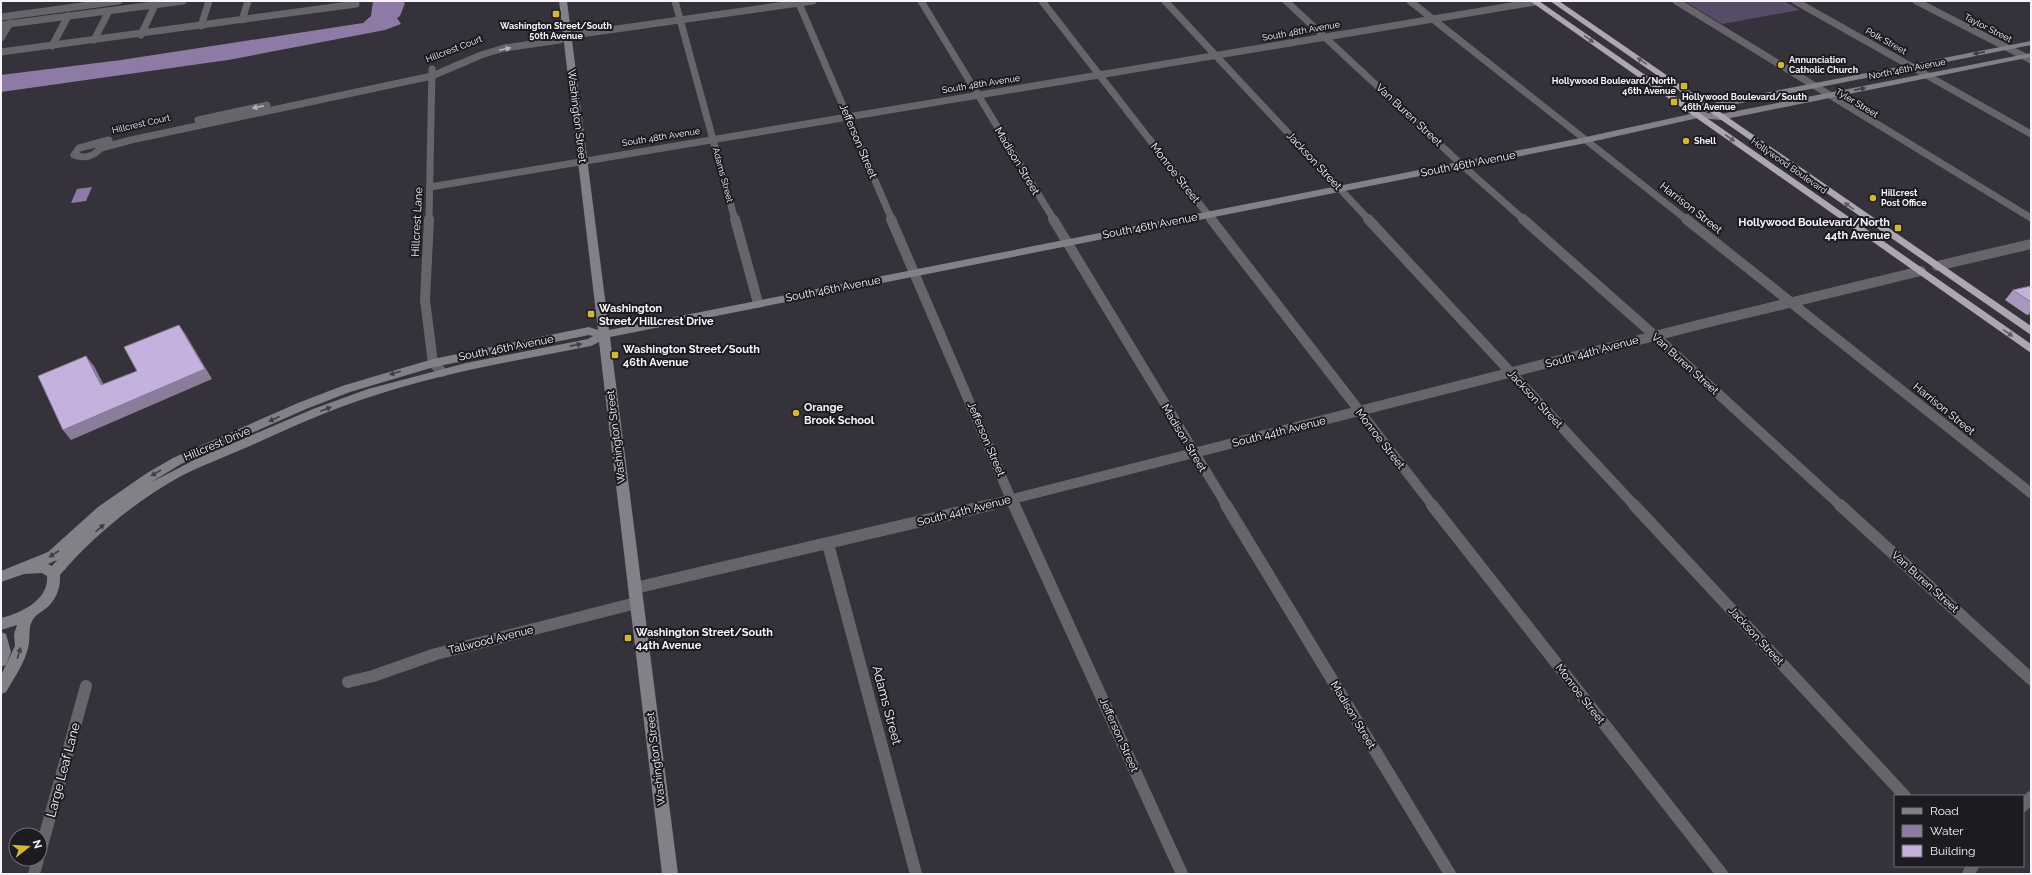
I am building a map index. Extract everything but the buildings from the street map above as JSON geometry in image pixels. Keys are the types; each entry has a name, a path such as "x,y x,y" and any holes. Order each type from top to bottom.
{"highway":[{"name":"Hollywood Boulevard","path":"1534,1 2031,349"},
{"path":"1534,1 1552,7 1580,26 1592,27"},
{"name":"Hollywood Boulevard","path":"1554,1 2031,332"},
{"path":"1831,209 1860,222 1916,261 1933,267 1937,266"},
{"path":"1921,272 1945,280 2000,318 2020,324"}],"street":[{"path":"1,16 82,3 119,1"},
{"path":"1,25 183,1"},
{"path":"201,26 209,1"},
{"path":"242,20 248,1"},
{"path":"315,10 317,1"},
{"name":"Washington Street","path":"563,1 670,874"},
{"name":"Adams Street","path":"675,1 758,303"},
{"name":"Hillcrest Court","path":"432,72 213,116 79,148 74,155 86,157 95,154 101,148 131,140 432,72 504,48 560,40 567,36 813,1"},
{"name":"Madison Street","path":"921,1 1066,243 1450,874"},
{"name":"Monroe Street","path":"1042,1 1360,412 1722,874"},
{"name":"Jackson Street","path":"1165,1 1904,795"},
{"name":"Van Buren Street","path":"1286,1 1327,37 1462,165 1654,336 2031,679"},
{"name":"Harrison Street","path":"1410,1 2031,494"},
{"name":"South 48th Avenue","path":"430,187 848,116 1433,20 1534,1"},
{"name":"Tyler Street","path":"1676,1 2031,218"},
{"name":"Polk Street","path":"1795,1 2031,134"},
{"name":"Taylor Street","path":"1916,1 2006,48 2028,57"},
{"name":"Jefferson Street","path":"799,2 1011,499 1182,874"},
{"path":"1,52 356,4"},
{"path":"141,34 155,5"},
{"path":"94,40 109,11"},
{"path":"52,46 68,16"},
{"path":"1,38 10,23"},
{"name":"North 46th Avenue","path":"1698,115 1708,107 2031,43"},
{"name":"North 46th Avenue","path":"1698,115 1721,117 1928,75 2028,57"},
{"name":"Hillcrest Lane","path":"432,72 430,187 425,300 433,363"},
{"name":"South 46th Avenue","path":"442,372 592,342 603,335 758,303 1462,165 1586,140 1698,115"},
{"path":"90,145 99,145 101,148"},
{"path":"1937,266 2031,244"},
{"name":"South 44th Avenue","path":"635,588 828,544 1194,454 1790,302 1921,272"},
{"name":"South 46th Avenue","path":"433,363 589,331 603,335"},
{"path":"433,363 442,372"},
{"name":"Hillcrest Drive","path":"1,577 53,556 103,510 151,476 177,461 302,406 346,389 433,363"},
{"name":"Hillcrest Drive","path":"53,574 66,557 76,551 96,531 158,484 216,456 314,414 391,386 442,372"},
{"name":"Adams Street","path":"828,544 916,874"},
{"name":"Hillcrest Drive","path":"1,624 28,614 45,601 52,591 54,582 53,574 47,569 37,567 25,568"},
{"name":"Tallwood Avenue","path":"348,682 373,676 436,654 636,603"},
{"path":"1,688 17,660 22,646 21,634 28,614"},
{"path":"1,638 4,652 1,661"},
{"name":"Large Leaf Lane","path":"47,827 86,686"},
{"path":"2024,805 2031,797"}],"shaded area":[{"path":"1784,1 1800,10 1722,24 1686,2"}],"water":[{"path":"373,1 401,1 405,3 400,16 397,18 401,24 385,30 228,60 1,92 1,75 121,60 363,23 371,16"},
{"path":"92,187 86,201 71,203 77,189"}],"place":[{"name":"Washington Street/South 50th Avenue","path":"556,14"},
{"name":"Annunciation Catholic Church","path":"1781,65"},
{"name":"Hollywood Boulevard/North 46th Avenue","path":"1684,86"},
{"name":"Hollywood Boulevard/South 46th Avenue","path":"1674,102"},
{"name":"Shell","path":"1686,141"},
{"name":"Hillcrest Post Office","path":"1873,198"},
{"name":"Hollywood Boulevard/North 44th Avenue","path":"1898,228"},
{"name":"Washington Street/Hillcrest Drive","path":"591,314"},
{"name":"Washington Street/South 46th Avenue","path":"615,355"},
{"name":"Orange Brook School","path":"796,413"},
{"name":"Washington Street/South 44th Avenue","path":"628,638"}]}
